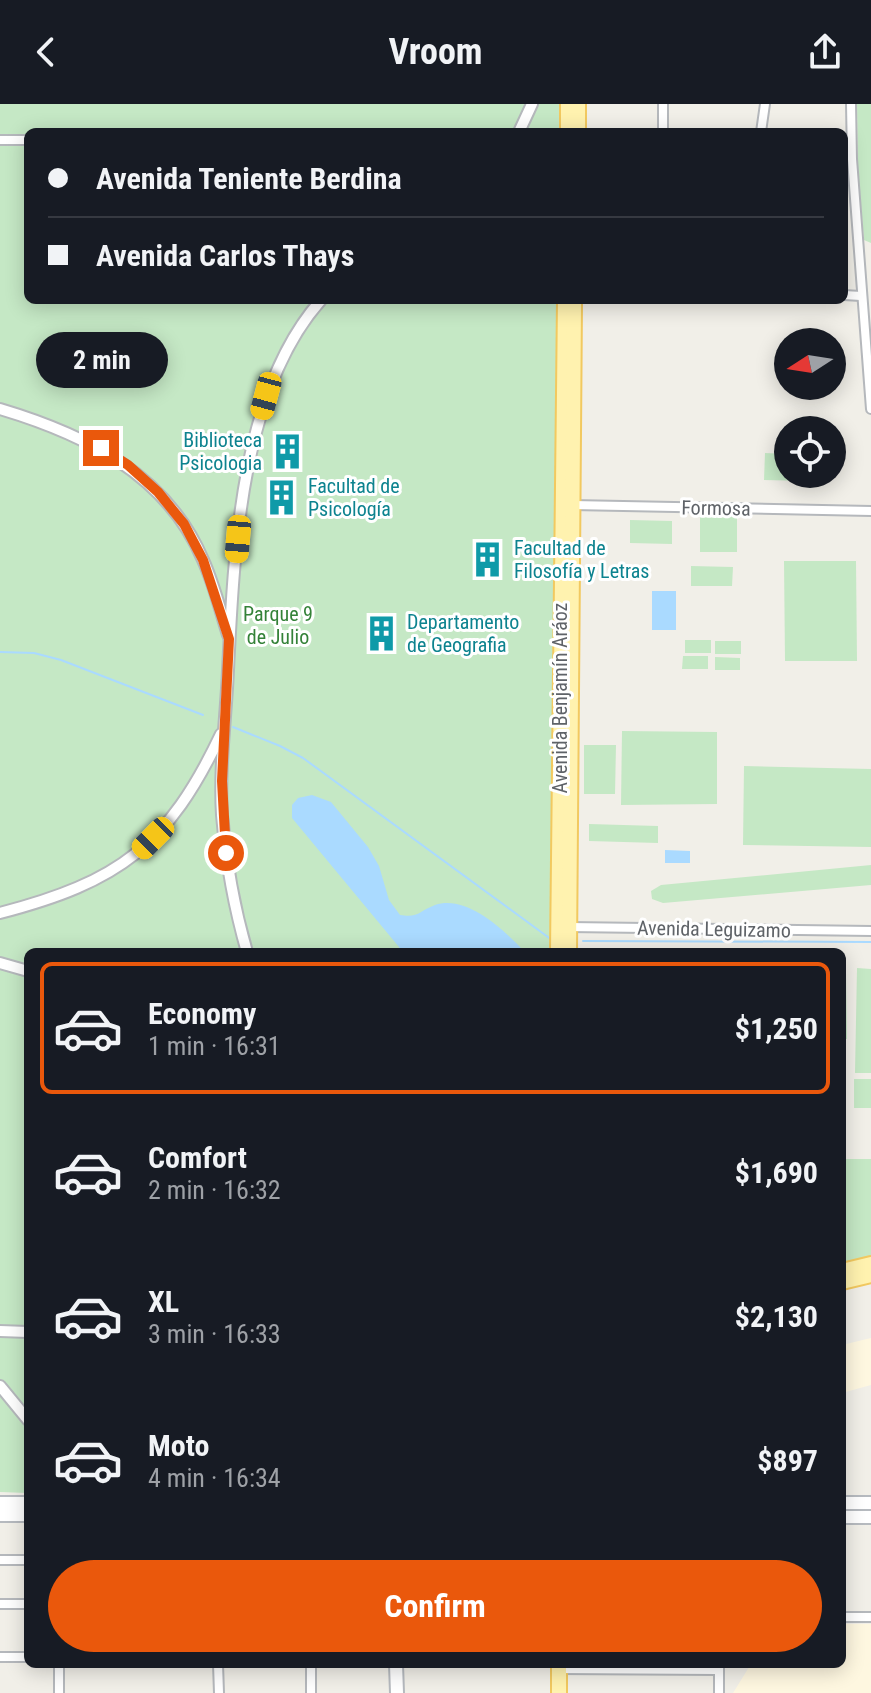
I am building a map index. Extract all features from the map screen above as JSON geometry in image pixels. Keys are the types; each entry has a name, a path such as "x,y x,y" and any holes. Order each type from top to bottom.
{"main road":[{"path":"568,104 568,128"},
{"path":"578,104 578,128"},
{"name":"Avenida Benjamín Aráoz","path":"559,948 563,927 567,505 565,304"},
{"name":"Avenida Benjamín Aráoz","path":"567,505 574,304"},
{"name":"Avenida Benjamín Aráoz","path":"563,927 568,948"},
{"path":"846,1270 871,1264"},
{"path":"846,1281 871,1275"},
{"path":"0,1503 24,1503"},
{"path":"846,1503 871,1503"},
{"path":"0,1515 24,1515"},
{"path":"846,1517 871,1517"},
{"path":"396,1668 397,1693"},
{"path":"559,1668 559,1693"}],"street":[{"path":"521,128 532,104"},
{"path":"663,104 663,128"},
{"path":"762,128 765,104"},
{"path":"851,104 852,159 871,409"},
{"path":"0,140 24,140"},
{"path":"859,248 871,248"},
{"path":"848,295 861,296"},
{"path":"246,948 234,909 222,811 229,639 238,539 249,460 266,396 298,329 318,304"},
{"path":"0,409 47,423 101,448 128,465 158,492 184,524 203,560 229,639"},
{"name":"Formosa","path":"567,505 871,511"},
{"path":"0,913 37,903 102,878 138,853 168,824 201,778 224,728"},
{"name":"Avenida Leguizamo","path":"563,927 871,931"},
{"path":"0,963 24,970"},
{"path":"0,1331 24,1332"},
{"path":"0,1386 24,1415"},
{"path":"0,1560 24,1560"},
{"path":"0,1604 24,1604"},
{"path":"846,1617 871,1617"},
{"path":"0,1657 24,1657"},
{"path":"59,1668 59,1693"},
{"path":"218,1668 219,1693"},
{"path":"311,1668 311,1693"},
{"path":"719,1668 719,1693"}],"shaded area":[{"path":"871,1338 871,1385 846,1392 846,1344"},
{"path":"846,1624 871,1624 871,1693 733,1693 749,1668 846,1668"}],"green space":[{"name":"Parque 9 de Julio","path":"0,104 561,104 560,128 24,128 24,304 559,304 553,948 24,948 24,1493 0,1492"},
{"path":"857,104 871,104 871,243 864,240 858,172"},
{"path":"765,453 774,453 774,480 764,480"},
{"path":"700,516 737,516 737,552 700,552"},
{"path":"630,520 672,521 672,544 630,543"},
{"path":"784,561 856,561 857,661 785,661"},
{"path":"691,566 733,567 732,586 691,586"},
{"path":"685,640 711,640 711,653 685,653"},
{"path":"715,641 741,641 741,654 715,654"},
{"path":"683,656 708,656 708,669 682,669"},
{"path":"715,657 740,658 740,670 715,670"},
{"path":"622,731 717,732 717,804 621,805"},
{"path":"584,745 616,745 615,794 584,794"},
{"path":"744,766 871,769 871,847 743,845"},
{"path":"589,824 658,826 658,843 589,841"},
{"path":"871,865 871,885 663,903 652,899 651,891 661,885"},
{"path":"857,968 871,969 871,1073 855,1073"},
{"path":"854,1079 871,1079 871,1108 854,1108"},
{"path":"846,1159 871,1159 871,1256 846,1262"}],"water":[{"path":"652,591 676,591 676,630 652,630"},
{"path":"312,795 331,802 368,847 379,866 389,900 400,915 415,915 447,903 460,905 484,916 521,948 399,948 292,818 292,805 298,798"},
{"path":"665,850 690,851 690,863 665,863"}],"waterway":[{"path":"0,652 34,653 61,660 203,715"},
{"path":"233,727 303,758 552,940"},
{"path":"583,941 871,942"}],"place":[{"name":"Biblioteca Psicologia","path":"288,452"},
{"name":"Facultad de Psicología","path":"282,497"},
{"name":"Facultad de Filosofía y Letras","path":"488,560"},
{"name":"Departamento de Geografia","path":"381,633"}],"route":[{"path":"101,448 128,465 158,492 184,524 203,560 229,639 222,781 226,853"}]}
